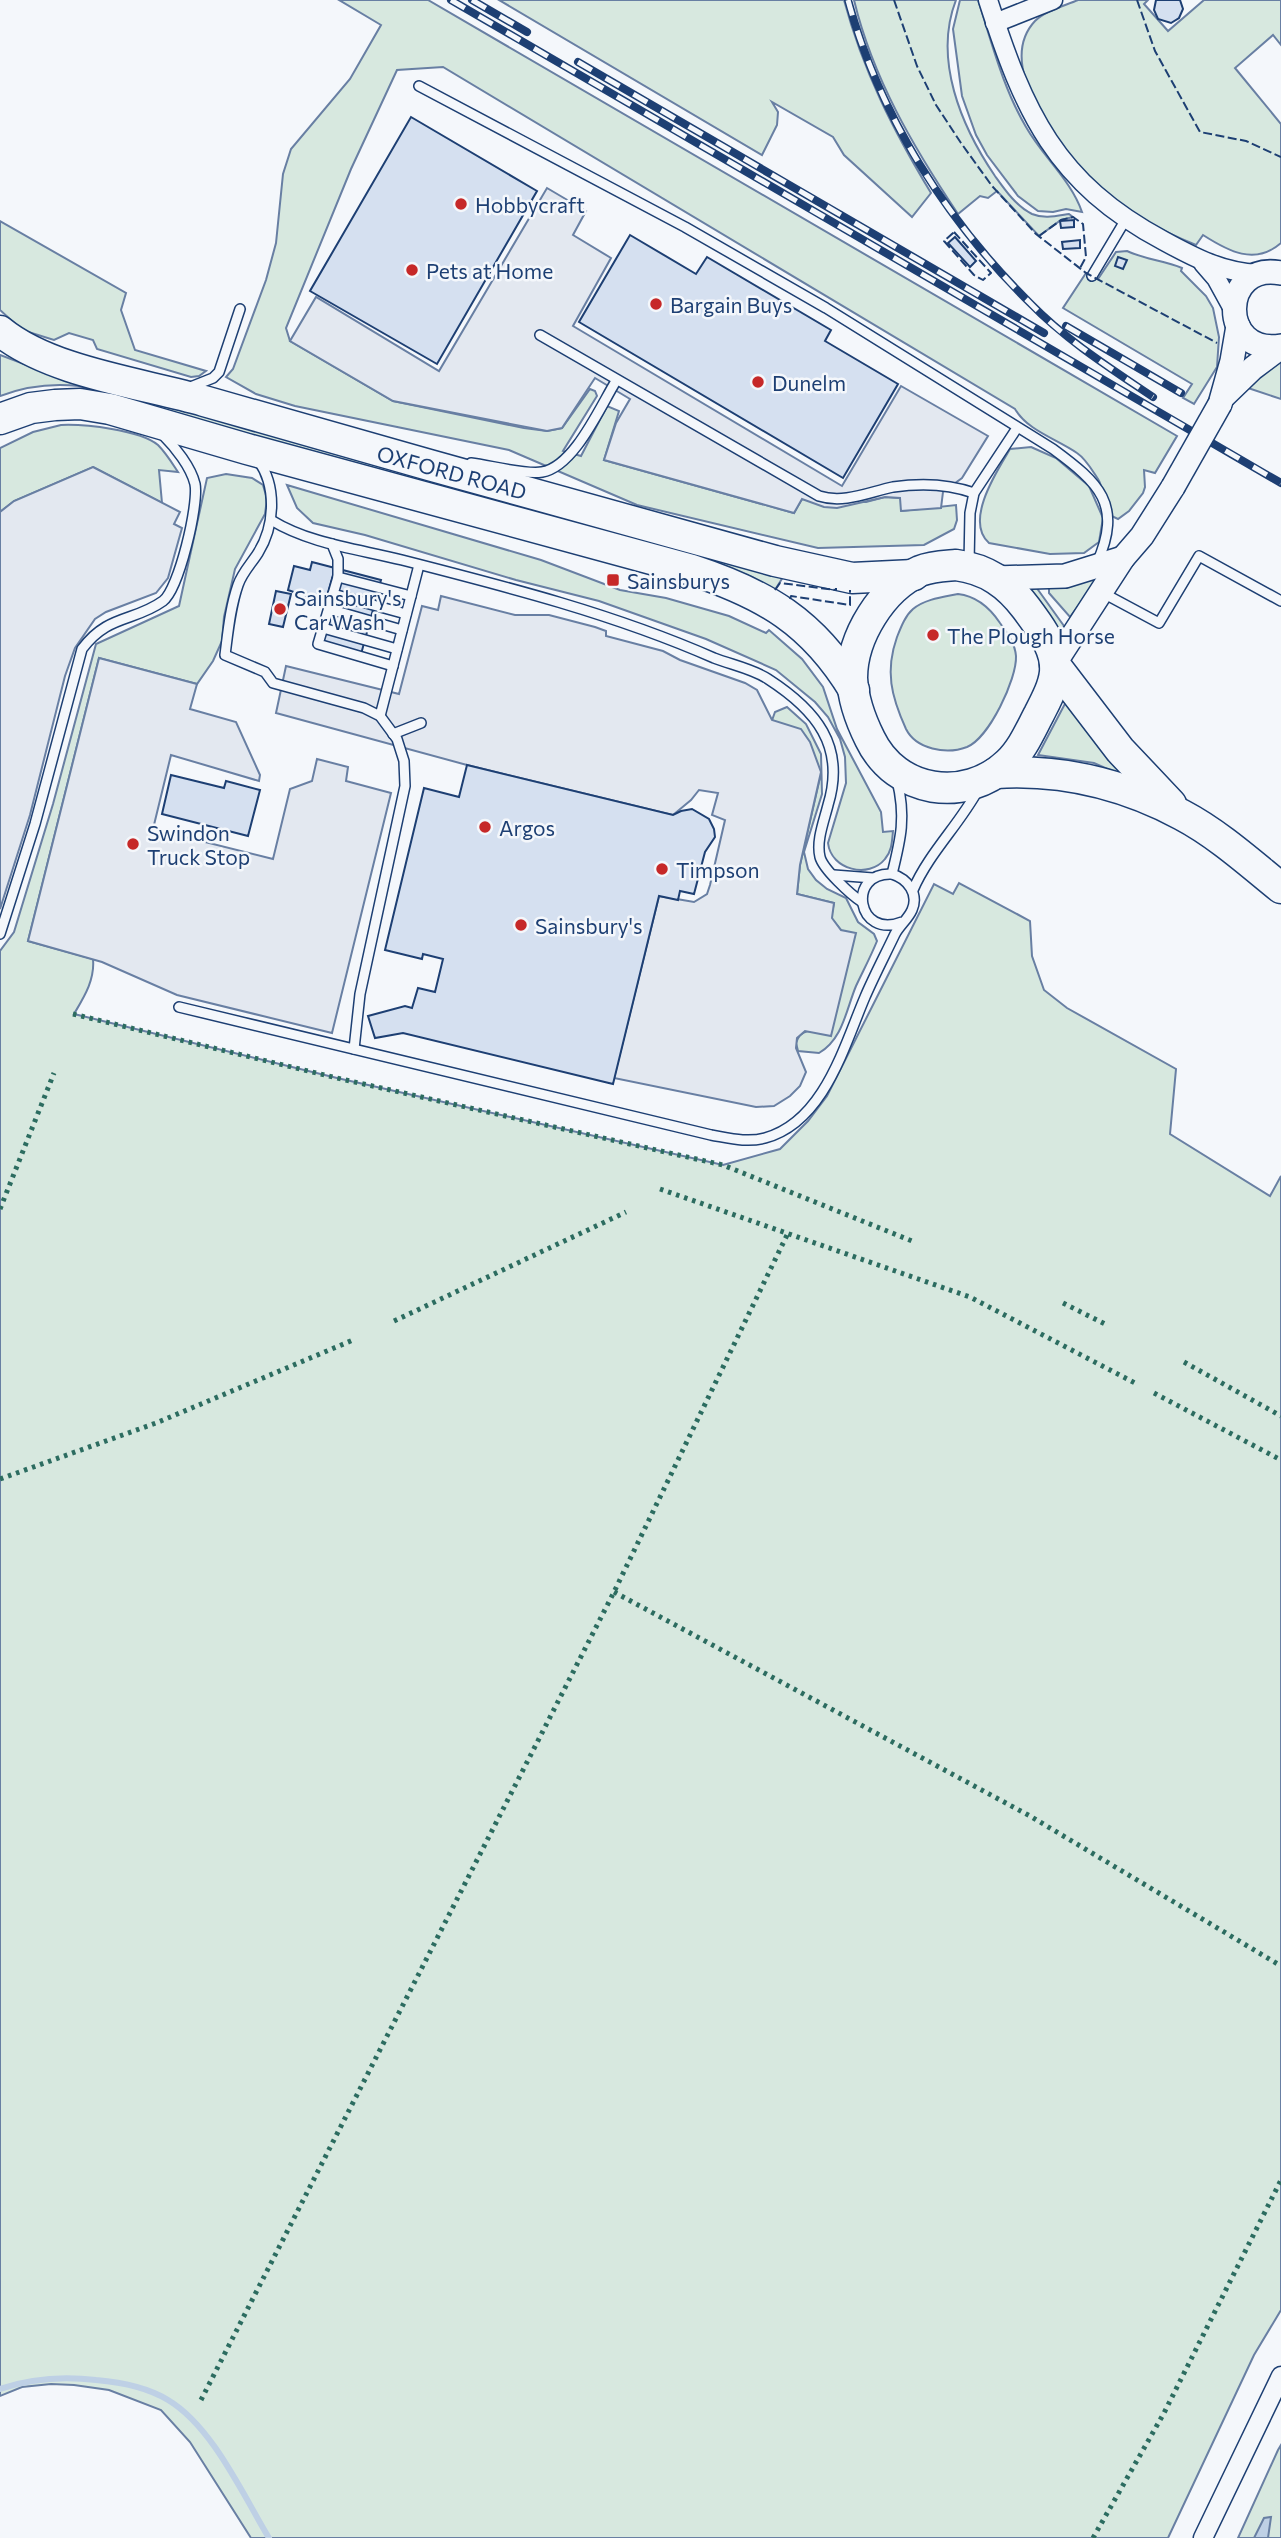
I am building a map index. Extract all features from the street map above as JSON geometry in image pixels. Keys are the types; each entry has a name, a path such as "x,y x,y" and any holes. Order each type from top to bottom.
{"highway":[{"name":"OXFORD ROAD","path":"0,331 18,345 41,357 813,571 852,578 914,575"},
{"name":"OXFORD ROAD","path":"0,419 31,408 67,404 96,406 599,544 732,584 775,607 803,627 838,664 854,690"},
{"path":"1055,664 1054,677 1046,701 1013,758 990,776 963,787 936,788 916,783 894,770 876,752 863,725 854,690 853,667 866,627 886,597 914,575 936,567 982,572 1012,590 1030,613 1049,645 1055,664 1120,750 1182,814 1274,881"},
{"path":"990,776 1054,773 1102,781 1182,814"}],"street":[{"path":"988,0 1021,93 1041,130 1063,161 1091,192 1126,219 1203,263 1228,270 1273,271"},
{"path":"995,23 1053,0"},
{"path":"1203,263 1216,278 1244,336 1254,343 1270,347 1281,346"},
{"path":"1222,400 1236,318 1236,296 1242,285 1273,271"},
{"path":"1055,664 1123,558 1142,536 1173,487 1222,400 1253,368 1281,346"},
{"path":"982,572 1052,578 1123,558"},
{"path":"1203,2538 1281,2376"}],"lane":[{"path":"419,86 685,226 826,308 1053,449 1084,472 1106,503 1109,520 1095,568"},
{"path":"1092,276 1126,219"},
{"path":"176,393 219,372 240,309"},
{"path":"540,335 819,496 843,499 911,485 958,487 974,493"},
{"path":"455,460 537,472 554,468 565,461 574,449 616,381"},
{"path":"0,934 35,824 82,649 91,637 106,625 163,601 175,584 196,502 195,483 169,440 135,416"},
{"path":"982,572 970,513 974,493 1017,428"},
{"path":"365,447 442,458"},
{"path":"247,449 261,464 268,480 271,520 263,544 238,584 231,609 225,655 265,672 273,682 363,708 380,716 393,734 404,761 405,786 360,995 354,1049"},
{"path":"271,520 313,540 552,599 675,640 765,677 798,700 817,721 825,736 833,758 835,781 818,846 821,861 845,889 862,902"},
{"path":"332,544 338,559 338,577 318,644 393,666"},
{"path":"1101,592 1159,623 1199,556 1281,601"},
{"path":"380,716 419,565"},
{"path":"338,577 411,596"},
{"path":"333,594 406,614"},
{"path":"328,609 402,630"},
{"path":"323,628 397,649"},
{"path":"393,734 421,723"},
{"path":"892,874 901,844 903,820 894,770"},
{"path":"179,1007 711,1135 739,1140 763,1139 796,1122 825,1087 869,988 902,922 913,906 913,890 920,874 990,776"},
{"path":"902,922 894,925 877,923 864,911 862,902 865,889 873,878 892,874 903,879 913,890"},
{"path":"834,875 873,878"}],"shaded area":[{"path":"339,0 428,0 1177,436 1155,473 1144,470 1143,493 1129,511 1118,519 1110,515 1104,506 1101,485 1083,458 1035,429 1015,409 443,67 397,70 351,169 286,328 290,341 393,401 524,428 547,431 562,428 590,389 595,391 597,396 563,451 581,456 607,406 619,411 604,460 794,513 802,499 866,502 885,497 901,498 902,511 956,505 957,520 954,529 924,545 818,548 637,505 509,450 295,406 256,394 226,377 233,369 266,280 276,243 283,174 291,149 350,79 381,25"},
{"path":"499,0 844,0 860,51 880,100 931,193 912,217 844,155 833,137 772,102 778,112 777,125 762,155"},
{"path":"854,0 956,0 950,22 949,68 954,91 971,136 995,176 1021,207 1037,216 1069,214 1073,217 1061,220 1039,236 997,191 988,198 980,196 958,214 897,112 872,57"},
{"path":"960,0 978,0 1018,112 1033,138 1071,189 1082,212 1066,209 1038,211 1018,196 987,155 976,135 962,96 953,29"},
{"path":"1078,0 1148,0 1144,4 1168,31 1204,0 1281,0 1281,45 1273,35 1235,68 1281,124 1281,243 1261,254 1251,255 1232,251 1203,235 1196,245 1135,215 1103,191 1071,158 1039,112 1028,87 1022,63 1024,40 1035,21"},
{"path":"547,188 586,211 573,235 611,258 573,326 842,486 901,386 988,436 962,478 943,492 941,508 901,511 900,498 885,497 837,508 824,507 802,499 794,513 604,460 616,423 630,399 595,378 562,428 547,431 393,401 290,341 316,297 439,371"},
{"path":"0,221 126,293 121,310 135,350 206,371 191,377 97,349 93,340 69,333 54,340 22,330 0,310"},
{"path":"1127,251 1182,268 1181,271 1206,296 1213,308 1219,337 1217,367 1194,404 1183,398 1192,384 1063,308 1086,273 1098,279 1116,252"},
{"path":"0,355 24,364 783,577 775,590 752,577 722,567 79,386 39,386 0,396"},
{"path":"1281,361 1281,399 1248,388 1255,380"},
{"path":"61,425 126,432 139,435 158,445 178,472 159,470 162,503 93,467 14,501 0,512 0,448 33,432"},
{"path":"1031,447 1056,458 1089,486 1103,518 1099,542 1084,553 1050,554 989,543 982,534 981,509 998,470 1010,449"},
{"path":"93,467 180,512 174,524 182,528 168,578 156,593 106,612 95,619 75,648 65,676 30,815 0,909 0,512 14,501"},
{"path":"226,474 252,478 263,485 267,499 265,514 235,569 224,617 222,641 213,661 197,684 99,658 28,941 93,959 91,981 74,1014 337,1078 723,1165 780,1149 808,1121 827,1096 934,884 953,894 959,883 1030,921 1032,956 1044,990 1067,1008 1176,1069 1170,1134 1270,1196 1281,1176 1281,2310 1254,2355 1168,2538 251,2538 190,2442 161,2410 109,2390 74,2385 22,2387 0,2396 0,951 14,932 53,804 96,644 179,606 207,478"},
{"path":"287,485 541,560 620,590 666,598 729,616 766,633 769,630 802,659 823,687 837,729 881,812 883,832 893,831 887,856 878,865 861,870 843,865 831,852 828,843 846,783 845,757 840,739 828,717 815,702 776,670 706,639 599,601 516,580 365,535 313,523 297,508"},
{"path":"1099,573 1098,579 1070,617 1049,593 1049,587"},
{"path":"1036,587 1064,626 1060,633 1029,588"},
{"path":"958,594 977,600 996,618 1014,647 1015,666 1007,693 984,732 967,747 941,750 924,746 906,729 893,694 891,661 897,637 910,612 929,601"},
{"path":"441,596 515,615 549,615 606,631 606,636 663,651 680,660 745,683 757,690 772,720 801,729 810,742 821,772 800,865 797,894 834,903 832,918 841,930 856,933 831,1036 805,1031 797,1038 796,1048 806,1072 800,1086 790,1096 774,1106 756,1107 614,1078 659,896 694,902 707,894 725,820 712,815 718,793 699,790 673,815 467,765 276,713 286,666 399,694 422,606 438,610"},
{"name":"Swindon Truck Stop","path":"99,658 197,684 190,709 236,722 260,775 259,781 171,755 153,829 273,859 290,789 312,781 317,759 348,767 346,781 391,793 332,1033 177,995 102,962 28,941"},
{"path":"1068,698 1125,769 1121,775 1094,763 1038,755"},
{"path":"787,707 806,724 821,754 822,794 804,852 808,869 827,889 846,898 858,922 874,934 877,941 839,1032 819,1053 798,1051 796,1043 806,1032 815,1031 830,1035 841,930 831,918 834,903 797,894 800,865 821,773 770,726 775,712"},
{"path":"1281,2445 1281,2538 1238,2538 1278,2450"}],"water":[{"path":"1271,2517 1268,2538 1254,2538 1264,2518"}],"building":[{"path":"1156,0 1180,0 1183,9 1179,18 1171,23 1158,19 1154,10"},
{"path":"411,117 537,191 437,364 310,291"},
{"path":"1074,220 1074,227 1061,228 1060,221"},
{"path":"630,235 696,274 707,257 831,330 825,341 898,384 843,478 579,322"},
{"path":"955,237 976,261 970,267 948,243"},
{"path":"1080,240 1080,248 1063,249 1062,242"},
{"path":"1118,257 1127,260 1123,269 1115,266"},
{"path":"312,562 335,568 325,603 288,590 294,566 310,570"},
{"path":"335,568 381,580 360,658 316,647"},
{"name":"Sainsbury's Car Wash","path":"276,591 291,594 283,627 269,624"},
{"name":"Sainsbury's","path":"467,765 673,815 692,809 709,819 714,829 715,837 705,852 694,894 680,891 678,900 659,896 613,1084 403,1033 375,1038 368,1016 405,1006 412,1008 418,988 435,992 443,959 423,954 422,959 385,950 424,788 459,797"},
{"path":"171,775 224,788 226,781 260,790 248,836 162,814"}],"waterway":[{"path":"0,2389 35,2380 83,2379 133,2386 168,2400 199,2426 237,2482 269,2538"}],"railway":[{"path":"451,0 1281,483"},
{"path":"472,0 527,32"},
{"path":"848,0 861,43 897,125 919,163 970,237 999,271 1058,329 1153,397"},
{"path":"578,62 1044,333"},
{"path":"1066,326 1181,393"}],"hedge":[{"path":"73,1014 337,1078 723,1165 912,1241"},
{"path":"0,1209 54,1073"},
{"path":"660,1189 970,1297 1135,1383"},
{"path":"394,1321 626,1212"},
{"path":"201,2400 614,1592 788,1233"},
{"path":"1063,1303 1107,1325"},
{"path":"0,1479 156,1423 353,1340"},
{"path":"1184,1362 1281,1416"},
{"path":"1154,1393 1281,1460"},
{"path":"614,1592 1030,1816 1281,1966"},
{"path":"1093,2538 1164,2413 1281,2180"}],"fence":[{"path":"894,0 917,66 936,105 992,186 1036,234 1086,273 1217,343"},
{"path":"1137,0 1155,51 1200,132 1246,141 1281,157"},
{"path":"1039,236 1061,220 1073,217 1083,224 1086,257 1080,268"},
{"path":"954,232 991,273 983,280 974,275 944,241 954,232"},
{"path":"775,590 780,583 836,588"},
{"path":"790,599 791,596 850,605 850,590"}],"place":[{"name":"Hobbycraft","path":"461,204"},
{"name":"Pets at Home","path":"412,270"},
{"name":"Bargain Buys","path":"656,304"},
{"name":"Dunelm","path":"758,382"},
{"name":"Sainsburys","path":"613,580"},
{"name":"Sainsbury's Car Wash","path":"280,609"},
{"name":"The Plough Horse","path":"933,635"},
{"name":"Argos","path":"485,827"},
{"name":"Swindon Truck Stop","path":"133,844"},
{"name":"Timpson","path":"662,869"},
{"name":"Sainsbury's","path":"521,925"}]}
